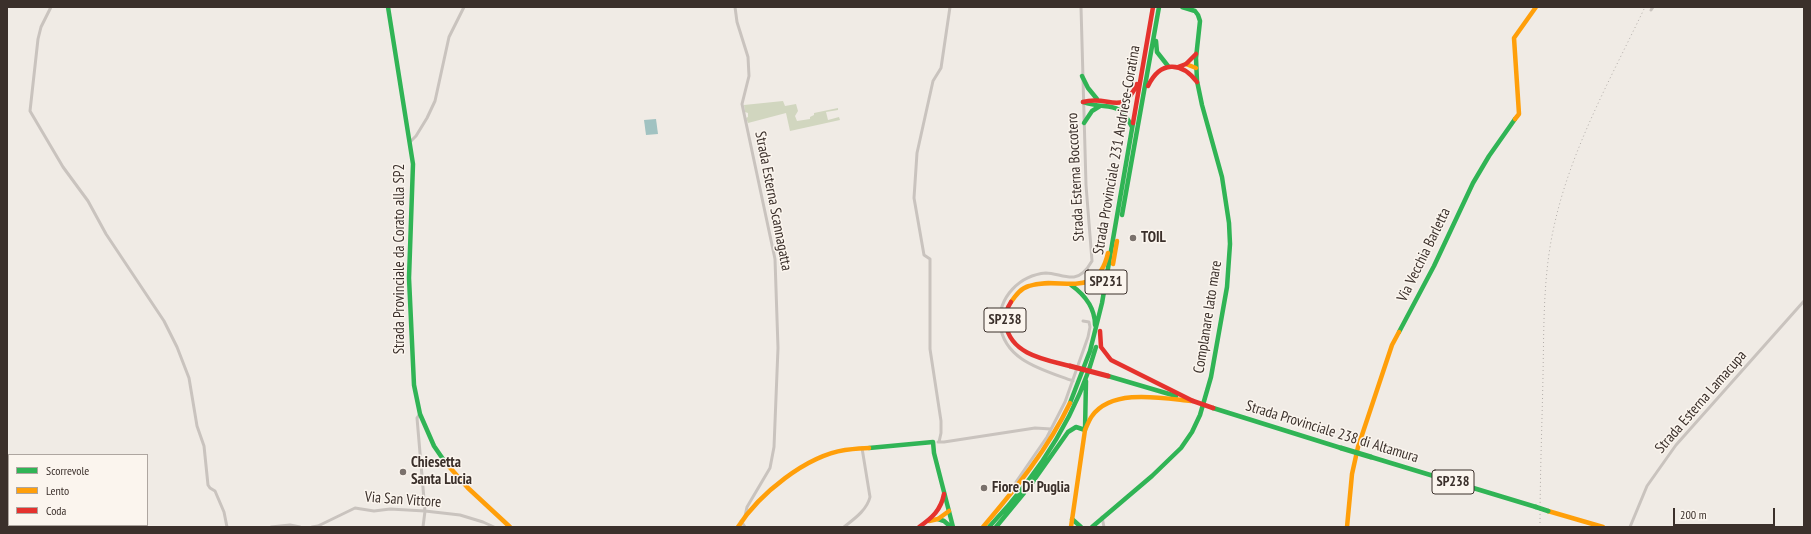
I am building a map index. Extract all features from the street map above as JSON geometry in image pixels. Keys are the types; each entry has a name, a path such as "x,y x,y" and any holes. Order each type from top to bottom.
{"main road":[{"name":"Strada Provinciale da Corato alla SP2","path":"388,7 413,164 409,278 414,385 420,414 434,446 448,467 510,527"},
{"name":"Strada Provinciale 231 Andriese-Coratina","path":"989,527 1023,490 1041,463 1068,418 1094,356 1115,254 1136,128 1143,65 1153,7"},
{"name":"Strada Provinciale 231 Andriese-Coratina","path":"984,527 1012,495 1046,448 1072,399 1088,359 1098,326 1120,204 1159,7"},
{"name":"Complanare lato mare","path":"1091,527 1177,452 1198,422 1206,396 1226,298 1229,278 1230,240 1227,201 1222,176 1205,118 1197,82 1196,54 1200,17 1196,12 1182,7"},
{"name":"Via Vecchia Barletta","path":"1347,527 1352,474 1358,447 1392,345 1434,266 1473,183 1489,156 1519,114 1514,38 1536,7"},
{"path":"1157,17 1159,22 1155,45 1158,56 1168,66"},
{"path":"1178,67 1186,64 1196,54"},
{"path":"1186,64 1196,68"},
{"path":"1083,102 1088,99 1098,99 1114,104 1126,101 1134,92 1139,73 1143,65"},
{"path":"1136,128 1146,90 1150,80 1156,72 1168,66 1178,67 1187,71 1197,82"},
{"path":"1187,71 1196,68"},
{"path":"1082,76 1088,88 1098,99"},
{"path":"1083,102 1092,105 1103,105 1122,109 1136,128"},
{"path":"1084,123 1092,110 1103,105"},
{"path":"1070,285 1081,284 1090,280 1103,267 1108,255 1114,222 1120,204"},
{"name":"SP238","path":"1070,285 1050,282 1028,286 1016,293 1012,299 1005,318 1010,339 1017,347 1041,358 1193,401"},
{"path":"1070,285 1084,295 1094,313 1095,326 1087,354 1088,359"},
{"path":"1102,319 1099,338 1100,344 1102,350 1111,360 1193,401"},
{"path":"1071,527 1085,430 1086,377"},
{"path":"1085,430 1089,419 1094,413 1101,407 1120,399 1136,397 1193,401"},
{"name":"Strada Provinciale 238 di Altamura","path":"1193,401 1341,448 1603,527"},
{"path":"996,527 1038,475 1068,432 1076,427 1085,430"},
{"path":"738,527 741,521 775,486 808,464 844,450 933,442 934,453 952,527"},
{"path":"919,527 939,511 943,503 944,494"},
{"path":"939,511 949,511"},
{"path":"928,521 938,519 949,511"},
{"path":"938,519 944,521 952,527"},
{"path":"1072,519 1081,527"}],"street":[{"path":"51,7 41,27 38,39 30,111 63,167 88,202 106,234 164,321 177,348 189,378 197,426 204,446 208,485 210,488 215,490 224,512 227,527"},
{"path":"410,142 423,124 435,101 449,37 464,7"},
{"name":"Strada Esterna Scannagatta","path":"735,7 737,22 748,58 749,76 742,104 774,259 778,348 774,447 770,468 746,507 746,516"},
{"path":"939,442 942,421 930,349 930,259 924,255 914,198 915,174 924,119 933,81 941,68 950,7"},
{"name":"Strada Esterna Boccotero","path":"1073,381 1035,367 1025,362 1014,353 1006,343 1001,330 1000,319 1001,308 1007,294 1014,286 1025,279 1036,274 1048,273 1074,277 1081,274 1092,261 1083,102 1081,7"},
{"name":"Strada Esterna Lamacupa","path":"1630,527 1647,486 1676,445 1804,301"},
{"path":"1016,482 1033,459 1051,430 1065,402 1088,337 1090,327 1089,322 1083,321"},
{"path":"420,414 417,418 425,511 423,527"},
{"path":"933,442 1035,428 1051,430"},
{"path":"844,527 869,503 870,497 862,448"},
{"name":"Via San Vittore","path":"312,527 318,526 356,508 374,511 390,509 460,515 494,527"},
{"path":"1102,517 1104,527"},
{"path":"741,521 745,527"},
{"path":"271,527 290,525 300,527"}],"green space":[{"path":"783,101 785,106 796,104 798,111 795,116 797,121 810,119 814,113 838,108 838,110 826,112 828,120 839,117 840,120 790,131 786,113 748,123 746,118 748,117 748,113 745,112 744,105"}],"water":[{"path":"656,119 658,134 646,135 644,120"}],"railway":[{"path":"1540,527 1544,318 1546,279 1551,241 1562,194 1582,139 1645,7"}],"traffic: fast":[{"path":"388,7 413,164 409,278 414,385 420,414 434,446 445,462"},
{"path":"1122,215 1159,7"},
{"path":"1092,527 1152,476 1181,448 1192,432 1200,415 1211,377 1227,287 1230,244 1229,223 1222,177 1202,105 1197,81 1196,58 1200,21 1195,11 1182,7"},
{"path":"1156,41 1157,52 1168,66"},
{"path":"1082,76 1088,88 1097,99"},
{"path":"1083,102 1117,109 1122,112 1132,127"},
{"path":"1084,123 1092,111 1100,106"},
{"path":"1399,332 1434,266 1473,183 1489,156 1515,119"},
{"path":"1070,403 1090,351 1102,303 1133,123"},
{"path":"1071,285 1085,297 1091,307 1095,319 1095,325"},
{"path":"989,527 1024,487 1054,444 1078,397 1088,373 1096,347"},
{"path":"1108,376 1176,396"},
{"path":"1032,483 1068,432 1076,427 1085,430 1086,381"},
{"path":"1213,408 1341,448"},
{"path":"869,448 933,442 934,453 953,527"},
{"path":"1341,448 1371,457"},
{"path":"1371,457 1536,507"},
{"path":"996,527 1024,493"},
{"path":"1536,507 1548,511"},
{"path":"938,519 944,521 951,527"},
{"path":"1072,519 1081,527"}],"traffic: slow":[{"path":"1515,119 1519,114 1514,38 1536,7"},
{"path":"1186,64 1196,68"},
{"path":"1113,264 1117,241"},
{"path":"1011,302 1021,290 1029,286 1041,283 1076,284 1086,282 1095,277 1103,268 1108,253"},
{"path":"1347,527 1352,474 1358,447 1392,345 1399,332"},
{"path":"1071,527 1085,430 1092,416 1101,407 1112,401 1124,398 1152,397 1191,401"},
{"path":"983,527 1031,468 1052,436 1070,403"},
{"path":"738,527 758,502 785,478 800,468 830,454 845,450 869,448"},
{"path":"445,462 468,488 510,527"},
{"path":"929,521 938,519 949,511"},
{"path":"1548,511 1603,527"}],"traffic: jam":[{"path":"1133,123 1153,7"},
{"path":"1178,67 1186,64 1196,54"},
{"path":"1148,86 1158,72 1165,68 1171,67 1178,67 1184,70 1197,82"},
{"path":"1083,102 1092,100 1120,103 1126,100 1137,84"},
{"path":"1011,302 1006,313 1006,325 1009,335 1015,343 1022,350 1031,354 1070,366"},
{"path":"1100,331 1101,347 1111,360 1193,401"},
{"path":"1070,366 1108,376"},
{"path":"1193,401 1213,408"},
{"path":"919,527 935,513 941,505 944,494"}],"place":[{"name":"TOIL","path":"1133,238"},
{"name":"Chiesetta Santa Lucia","path":"403,472"},
{"name":"Fiore Di Puglia","path":"984,488"}]}
